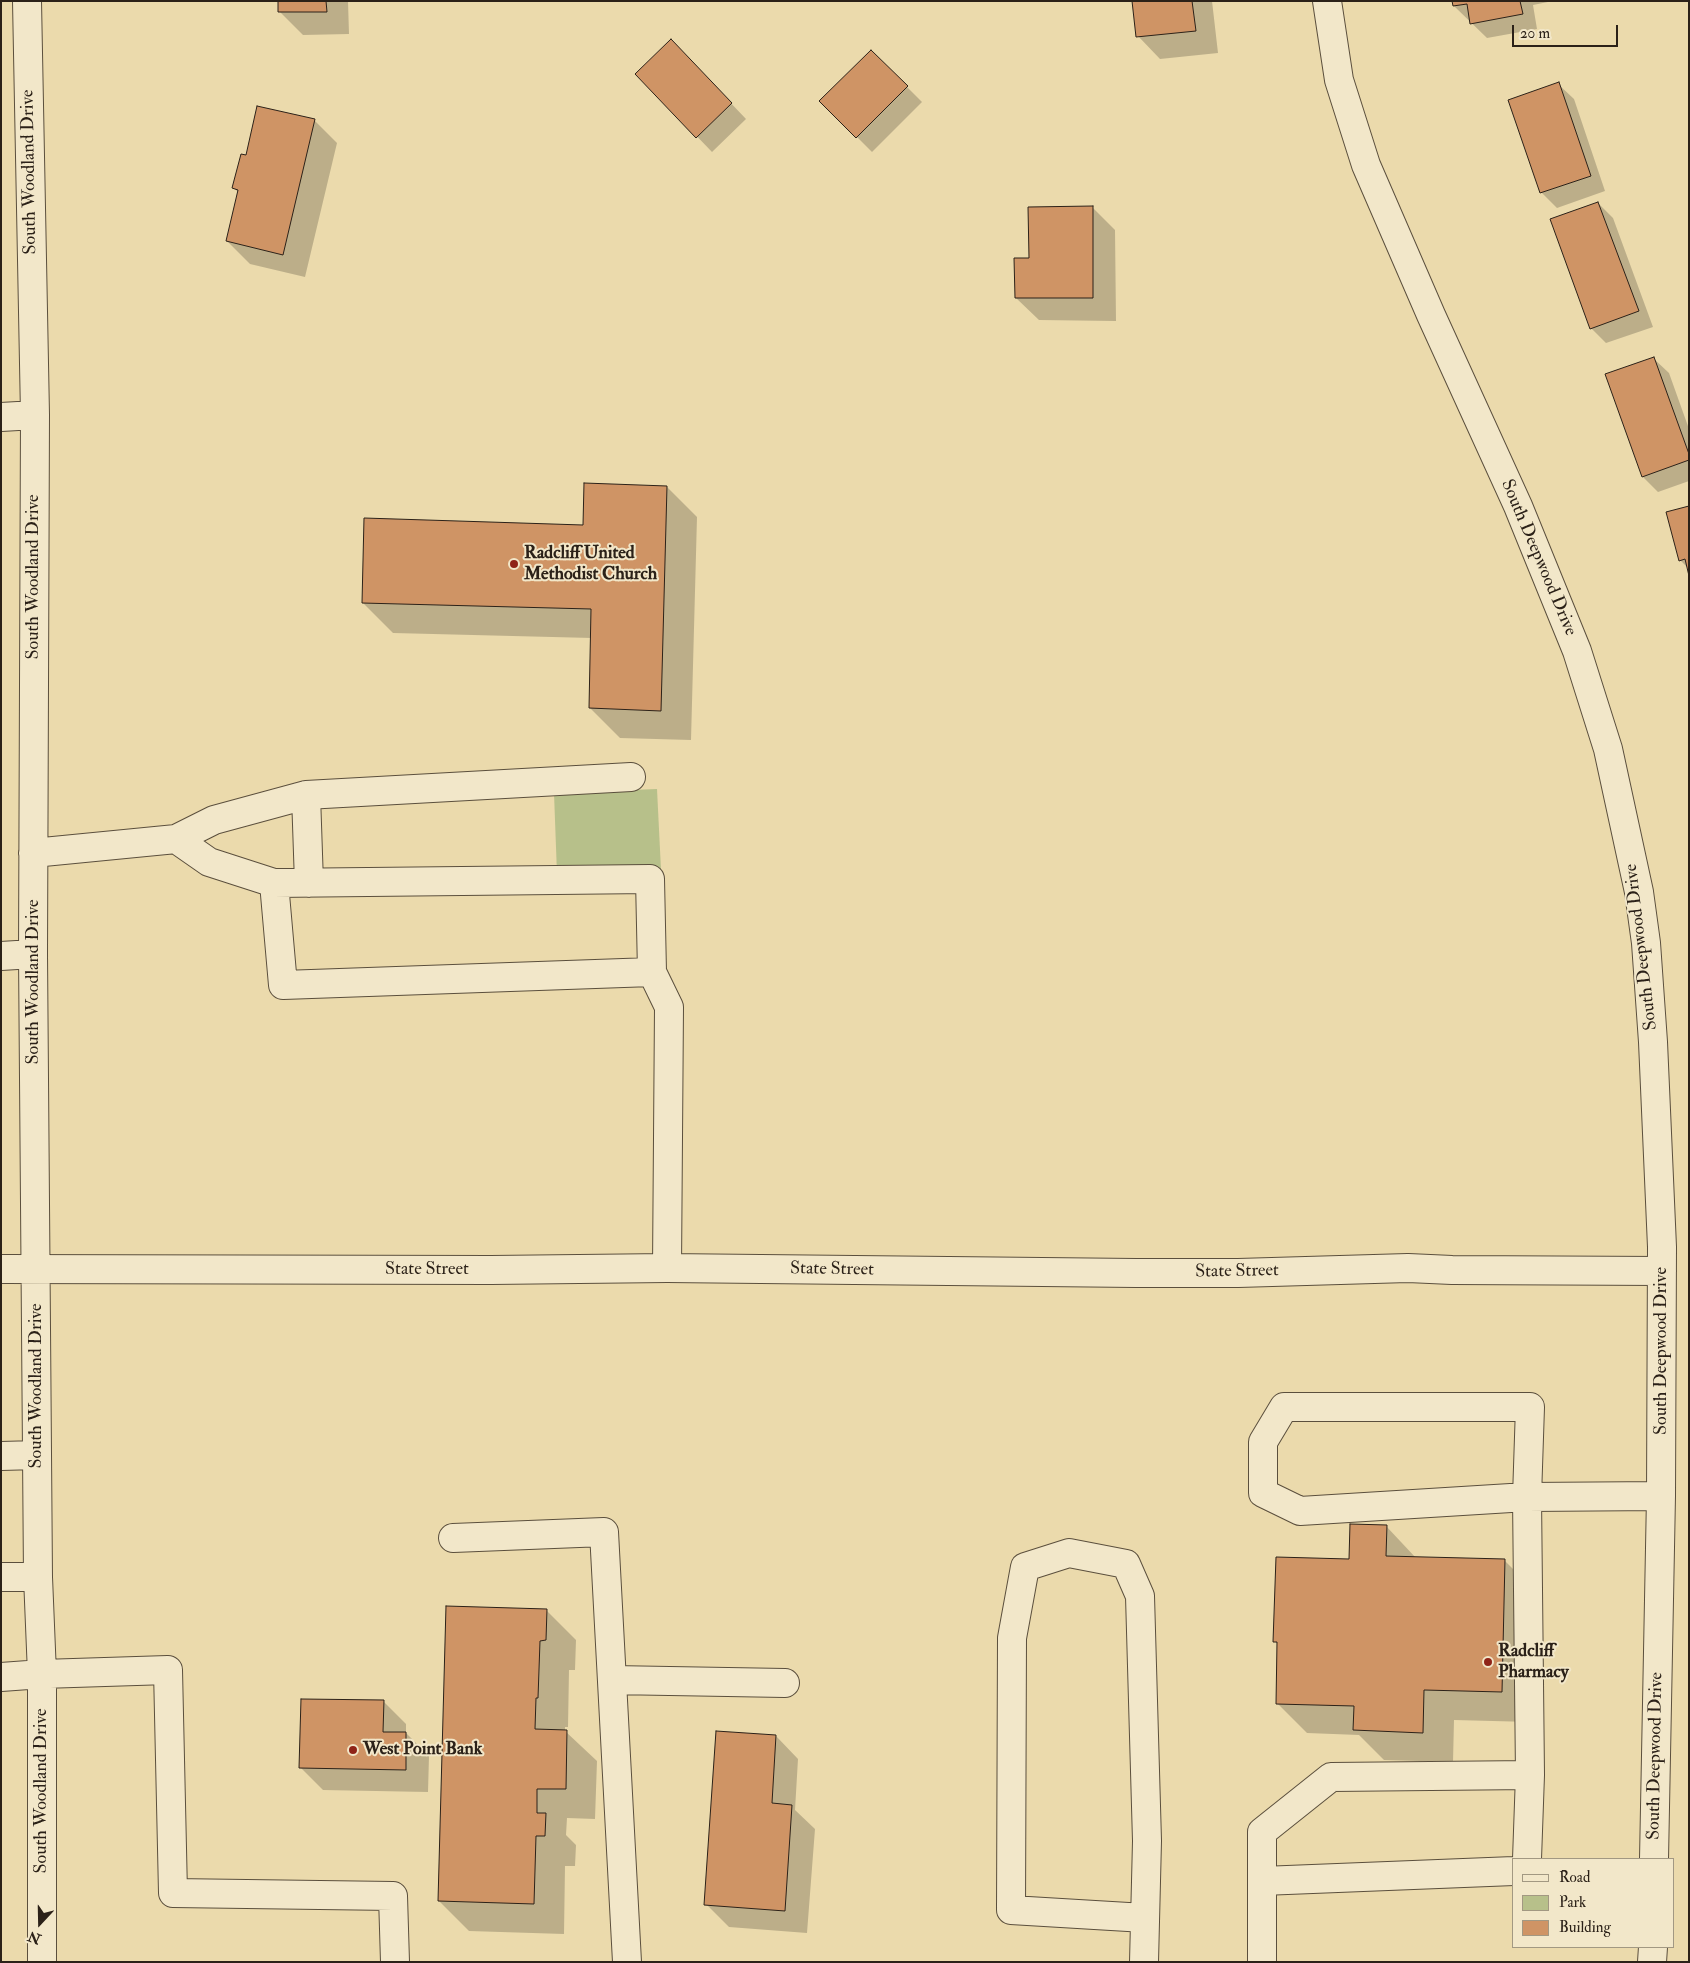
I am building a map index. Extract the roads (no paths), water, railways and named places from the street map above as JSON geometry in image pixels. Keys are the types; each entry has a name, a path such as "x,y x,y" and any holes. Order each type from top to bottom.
{"street":[{"name":"South Woodland Drive","path":"27,1 35,415 33,954 38,1578 42,1674 42,1962"},
{"name":"South Deepwood Drive","path":"1327,1 1339,80 1366,165 1522,515 1577,650 1608,749 1639,892 1646,943 1656,1104 1662,1271 1661,1496 1654,1858"},
{"path":"1,417 35,415"},
{"path":"33,853 176,839 214,820 306,795 631,777"},
{"path":"306,795 309,883"},
{"path":"176,839 209,862 274,883 650,879 652,972 669,1007 667,1268"},
{"path":"274,883 283,985 652,972"},
{"path":"1,956 33,954"},
{"name":"State Street","path":"1,1270 667,1268 1238,1273 1408,1268 1662,1271"},
{"path":"1527,1858 1530,1775 1527,1496 1530,1407 1284,1406 1263,1442 1262,1492 1300,1511 1527,1496 1661,1496"},
{"path":"1,1456 37,1455"},
{"path":"452,1538 604,1532 627,1962"},
{"path":"1144,1962 1147,1841 1140,1596 1126,1564 1069,1553 1025,1567 1012,1638 1011,1910 1145,1918"},
{"path":"1,1577 38,1578"},
{"path":"1,1678 42,1674 168,1670 173,1892 393,1896 395,1962"},
{"path":"612,1680 785,1683"},
{"path":"1262,1962 1262,1832 1331,1777 1530,1775"},
{"path":"1262,1881 1512,1872"},
{"path":"1652,1962 1653,1948"}],"place":[{"name":"Radcliff United Methodist Church","path":"514,564"},
{"name":"Radcliff Pharmacy","path":"1488,1662"},
{"name":"West Point Bank","path":"353,1750"}]}
